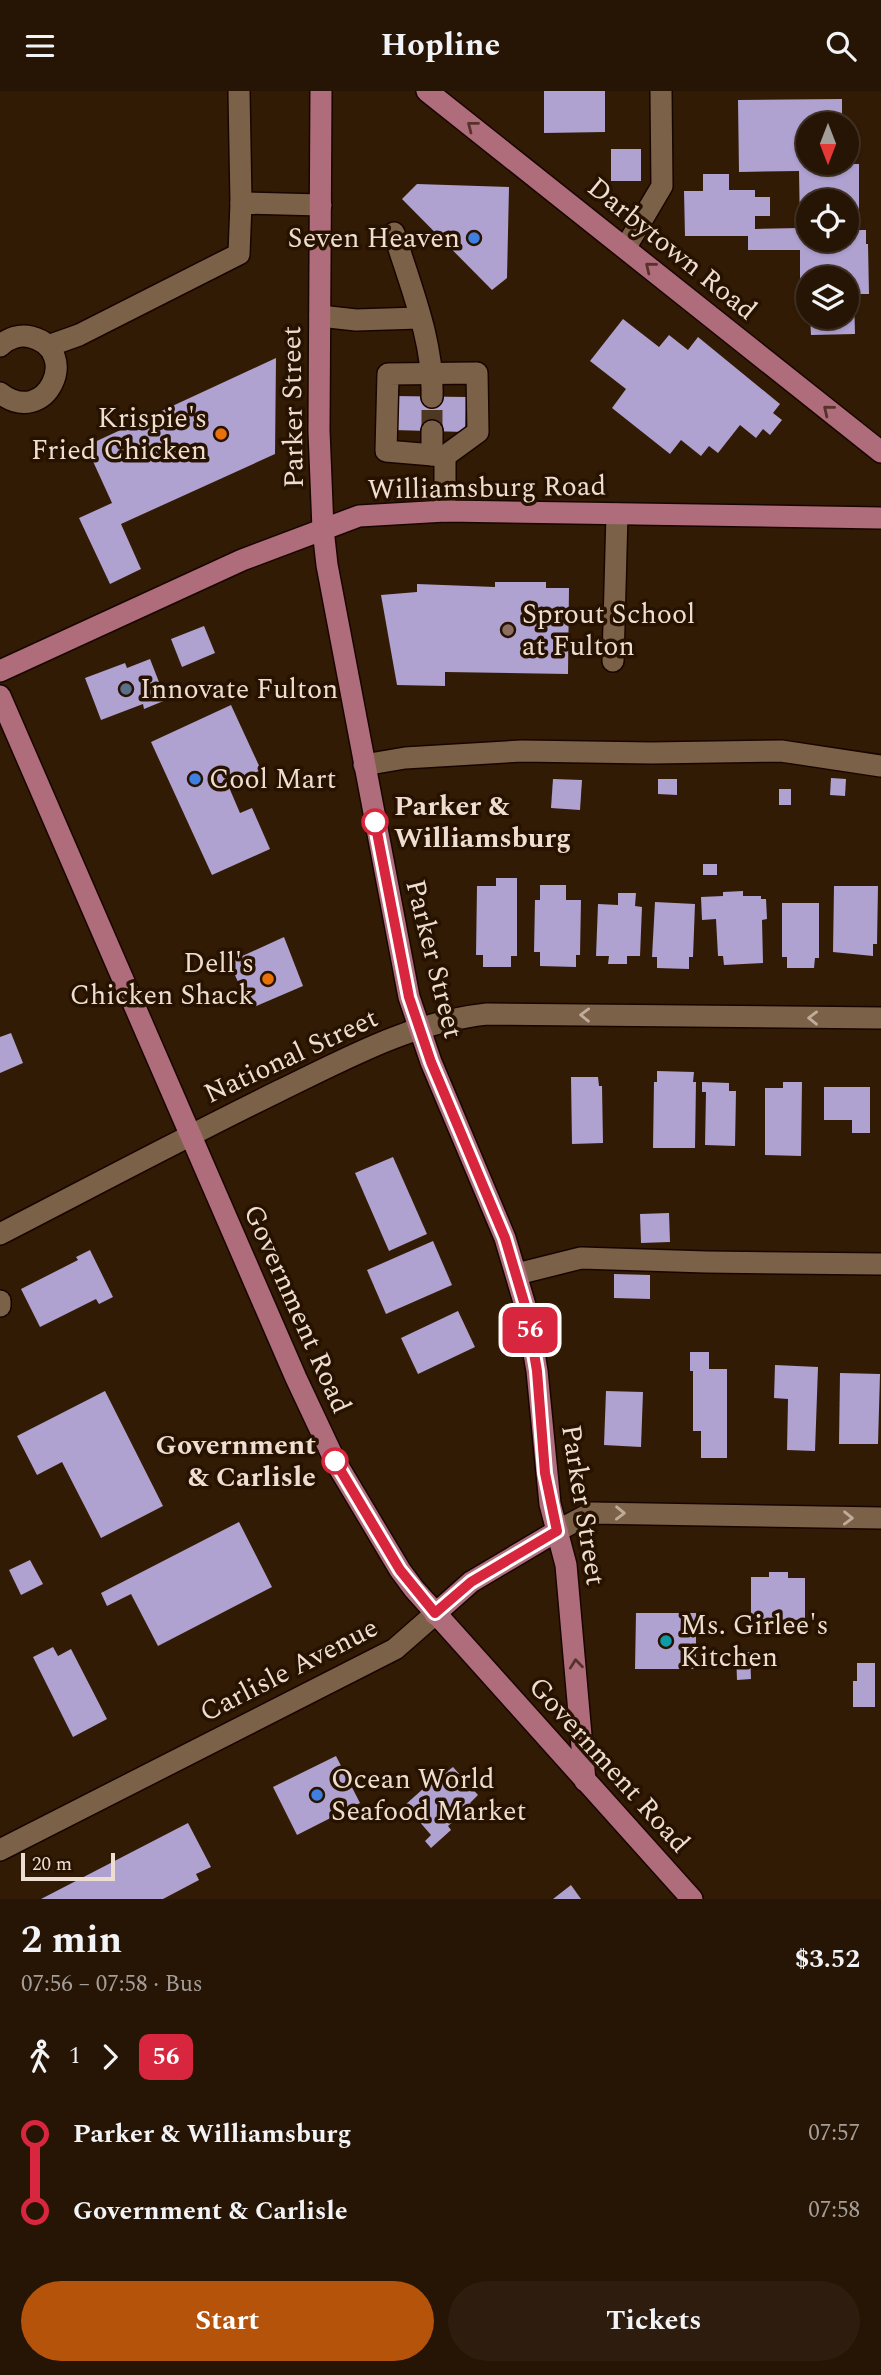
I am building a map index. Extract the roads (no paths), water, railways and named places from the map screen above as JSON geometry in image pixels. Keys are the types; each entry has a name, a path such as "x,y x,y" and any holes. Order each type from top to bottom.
{"main road":[{"name":"Parker Street","path":"321,91 319,431 323,529 334,604 409,997 419,1028 505,1238 517,1274 534,1352 545,1473 566,1565 585,1781"},
{"name":"Darbytown Road","path":"427,91 881,452"},
{"name":"Williamsburg Road","path":"0,671 242,560 369,514 445,512 881,518"},
{"name":"Government Road","path":"0,696 296,1378 335,1461 400,1570 435,1613 692,1899"},
{"name":"Carlisle Avenue","path":"435,1613 471,1582 557,1531"}],"street":[{"path":"48,346 79,335 239,254 242,203 239,91"},
{"path":"626,247 662,186 661,91"},
{"path":"242,203 321,205"},
{"path":"394,233 433,375 432,397"},
{"path":"320,316 356,320 419,318"},
{"path":"0,346 16,337 38,339 48,346 56,365 53,385 37,400 17,402 0,393"},
{"path":"477,373 478,432 438,455 386,451 388,374 477,373"},
{"path":"432,431 438,455 445,512"},
{"path":"612,661 617,514"},
{"path":"364,765 405,758 522,751 781,751 881,766"},
{"name":"National Street","path":"0,1234 365,1048 458,1017 487,1014 881,1019"},
{"path":"517,1274 581,1258 881,1264"},
{"path":"0,1301 0,1306"},
{"name":"Carlisle Avenue","path":"557,1531 591,1513 881,1518"},
{"name":"Carlisle Avenue","path":"0,1850 395,1649 435,1613"}],"tunnel":[{"path":"432,397 432,431"}],"place":[{"name":"Seven Heaven","path":"474,238"},
{"name":"Krispie's Fried Chicken","path":"221,434"},
{"name":"Sprout School at Fulton","path":"508,630"},
{"name":"Innovate Fulton","path":"126,689"},
{"name":"Cool Mart","path":"195,779"},
{"name":"Parker & Williamsburg","path":"375,822"},
{"name":"Dell's Chicken Shack","path":"268,979"},
{"name":"Government & Carlisle","path":"335,1461"},
{"name":"Ms. Girlee's Kitchen","path":"666,1641"},
{"name":"Ocean World Seafood Market","path":"317,1795"}]}
